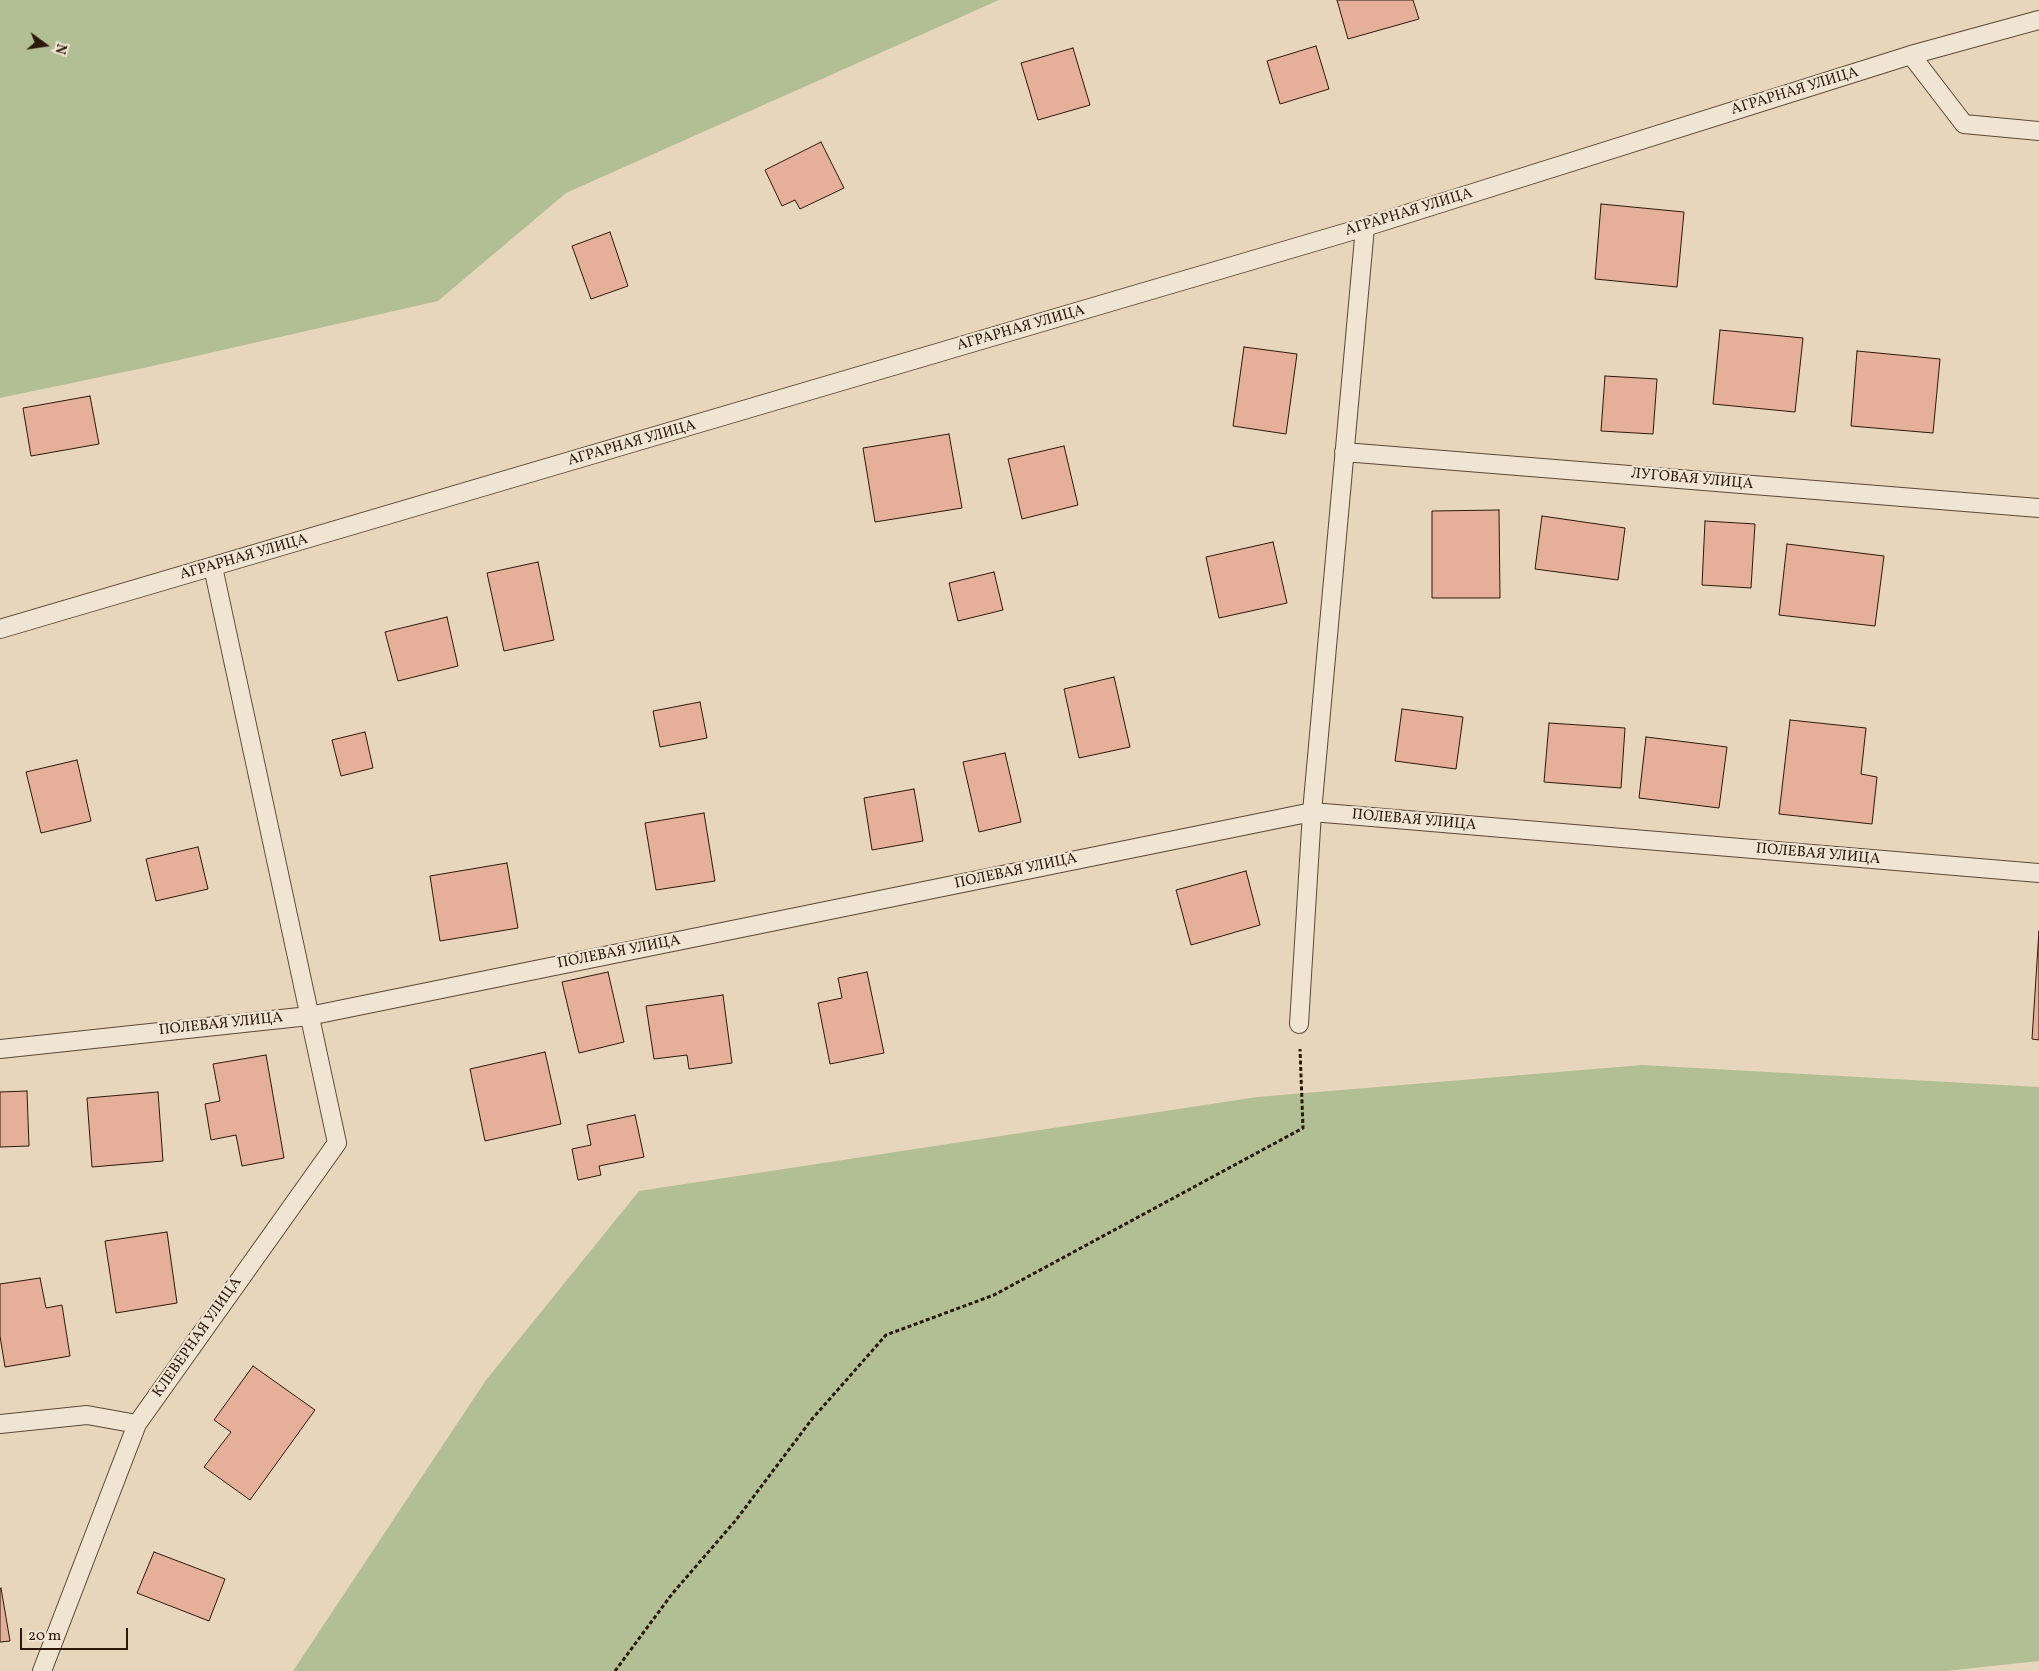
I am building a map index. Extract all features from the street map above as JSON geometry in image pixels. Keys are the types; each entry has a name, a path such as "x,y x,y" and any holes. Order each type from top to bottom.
{"lane":[{"name":"АГРАРНАЯ УЛИЦА","path":"0,629 213,568 1365,227 1911,55 2039,20"},
{"path":"1911,55 1964,124 2039,131"},
{"path":"1299,1024 1312,812 1365,227"},
{"name":"ЛУГОВАЯ УЛИЦА","path":"1344,452 2039,508"},
{"name":"КЛЕВЕРНАЯ УЛИЦА","path":"42,1671 137,1424 337,1143 213,568"},
{"name":"ПОЛЕВАЯ УЛИЦА","path":"0,1049 309,1016 1312,812 2039,873"},
{"path":"0,1424 87,1415 137,1424"}],"path":[{"path":"615,1671 672,1594 736,1520 812,1419 886,1335 994,1295 1303,1128 1299,1024"}],"green space":[{"path":"0,0 999,0 566,193 438,301 148,367 0,398"},
{"path":"1642,1065 2039,1087 2039,1661 1946,1671 293,1671 486,1380 639,1191 1257,1097"}],"building":[{"path":"1337,0 1413,0 1419,19 1348,39"},
{"path":"1316,46 1329,89 1280,104 1267,61"},
{"path":"1073,48 1090,105 1038,120 1021,63"},
{"path":"821,142 844,188 800,209 795,200 782,206 765,170"},
{"path":"1601,204 1684,212 1677,287 1595,279"},
{"path":"610,232 628,286 591,299 572,246"},
{"path":"1720,330 1803,338 1795,412 1713,404"},
{"path":"1244,347 1297,354 1286,434 1233,426"},
{"path":"1857,351 1940,359 1933,433 1851,426"},
{"path":"1605,376 1657,379 1653,434 1601,431"},
{"path":"90,396 99,444 31,456 23,408"},
{"path":"949,434 962,508 875,522 863,448"},
{"path":"1064,446 1078,505 1022,519 1008,459"},
{"path":"1499,510 1500,598 1432,598 1432,511"},
{"path":"1542,516 1625,528 1618,580 1535,569"},
{"path":"1705,521 1755,524 1751,588 1702,585"},
{"path":"1273,542 1287,603 1219,618 1206,557"},
{"path":"1787,544 1884,556 1875,626 1779,615"},
{"path":"538,562 554,640 504,651 487,573"},
{"path":"994,572 1003,610 958,621 949,583"},
{"path":"447,617 458,666 398,681 385,632"},
{"path":"1114,677 1130,747 1079,758 1064,689"},
{"path":"700,702 707,738 660,747 653,711"},
{"path":"1402,709 1463,717 1456,769 1395,761"},
{"path":"1790,720 1866,728 1861,774 1877,777 1872,824 1779,814"},
{"path":"1549,723 1625,728 1621,788 1544,782"},
{"path":"365,732 373,768 341,776 332,740"},
{"path":"1646,737 1727,747 1719,808 1639,798"},
{"path":"1005,753 1021,822 979,832 963,762"},
{"path":"77,760 91,821 41,833 26,772"},
{"path":"914,789 923,841 872,850 864,798"},
{"path":"704,813 715,881 656,890 645,823"},
{"path":"198,847 208,889 156,901 146,859"},
{"path":"507,863 518,928 440,941 430,876"},
{"path":"1246,871 1260,925 1191,945 1176,890"},
{"path":"2039,931 2039,1040 2032,1039"},
{"path":"608,972 624,1042 579,1053 562,982"},
{"path":"867,972 884,1053 830,1064 818,1003 842,998 838,978"},
{"path":"723,995 732,1063 689,1069 687,1055 654,1059 646,1006"},
{"path":"545,1052 561,1124 485,1141 470,1069"},
{"path":"266,1055 284,1158 242,1166 236,1135 211,1140 205,1104 220,1101 213,1064"},
{"path":"27,1091 29,1146 0,1147 0,1092"},
{"path":"158,1092 163,1161 92,1167 87,1098"},
{"path":"635,1115 644,1157 599,1166 601,1175 578,1180 572,1149 591,1145 587,1125"},
{"path":"167,1232 177,1303 116,1313 105,1241"},
{"path":"40,1278 46,1308 62,1305 70,1356 5,1367 0,1336 0,1284"},
{"path":"253,1366 315,1410 250,1500 204,1467 231,1432 214,1420"},
{"path":"154,1552 225,1579 209,1621 137,1593"},
{"path":"0,1589 10,1641 0,1642"}]}
